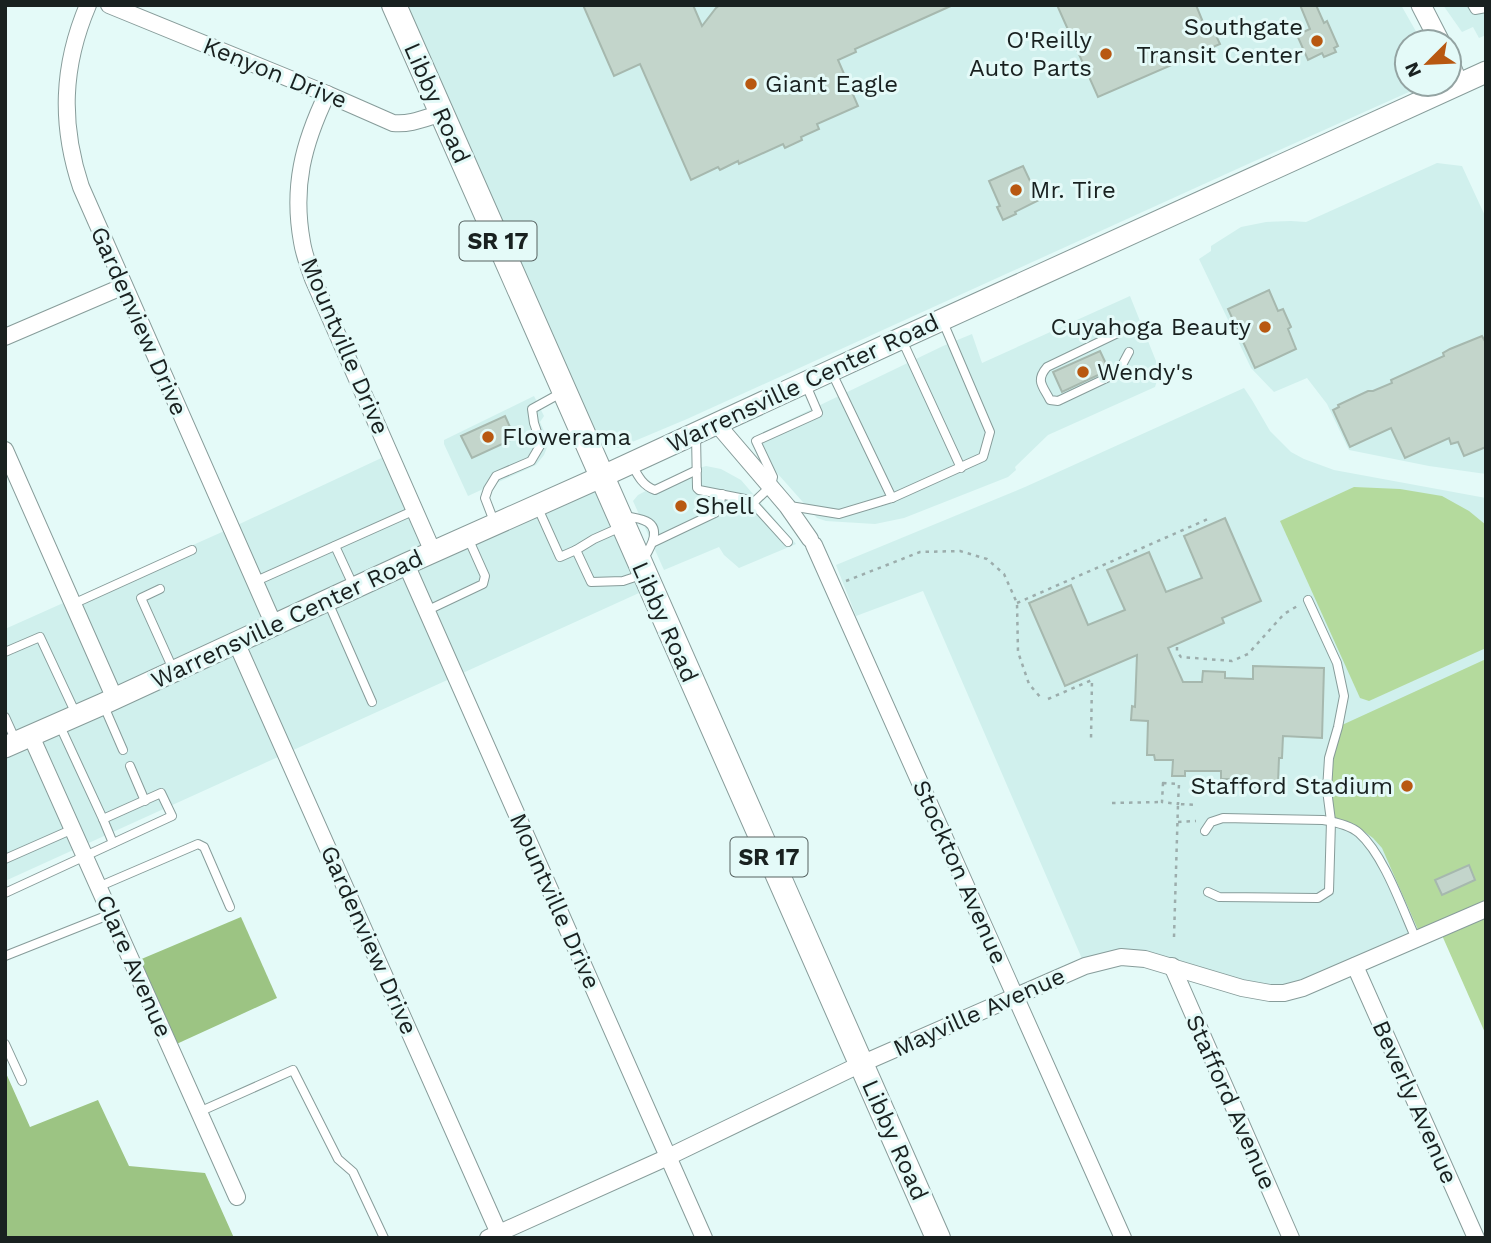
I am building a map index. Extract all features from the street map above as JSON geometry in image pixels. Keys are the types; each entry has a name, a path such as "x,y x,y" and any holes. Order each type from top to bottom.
{"main road":[{"name":"Libby Road","path":"394,5 938,1238"},
{"name":"Warrensville Center Road","path":"1463,82 1486,72"},
{"name":"Warrensville Center Road","path":"18,742 1427,98"}],"street":[{"name":"Gardenview Drive","path":"88,5 69,66 66,92 68,140 80,187 274,625"},
{"name":"Kenyon Drive","path":"109,5 393,123 403,125 442,113"},
{"path":"1422,5 1433,28"},
{"name":"Mountville Drive","path":"327,94 302,160 298,197 302,243 313,279 433,552"},
{"path":"5,337 124,286"},
{"name":"Stockton Avenue","path":"716,424 771,486 812,542 1122,1238"},
{"path":"5,450 73,604 109,702"},
{"name":"Mountville Drive","path":"406,564 704,1238"},
{"name":"Gardenview Drive","path":"236,642 496,1236"},
{"name":"Clare Avenue","path":"18,742 73,829 237,1197"},
{"name":"Mayville Avenue","path":"496,1236 861,1064 1084,966 1121,957 1145,959 1242,988 1284,993 1303,988 1486,909"},
{"name":"Stafford Avenue","path":"1172,966 1292,1238"},
{"name":"Beverly Avenue","path":"1355,966 1476,1238"}],"lane":[{"path":"1472,5 1475,10 1486,8"},
{"path":"787,506 839,514 892,498 983,457 990,432 942,320"},
{"path":"1120,332 1047,367 1040,381 1050,400 1058,401 1113,376 1121,369 1129,352"},
{"path":"902,338 961,467"},
{"path":"831,370 892,498"},
{"path":"753,503 771,486 773,477 756,441 818,413 805,382"},
{"path":"495,524 485,498 488,489 496,476 531,461 541,444 532,410 563,391"},
{"path":"696,432 697,488 746,498 788,541"},
{"path":"631,463 643,482 654,489 697,470"},
{"path":"654,542 715,513 722,494"},
{"path":"536,506 560,557 576,550 620,521 645,520 653,528 655,535 642,570 623,581 591,582 576,550"},
{"path":"254,582 415,510"},
{"path":"426,611 483,584 485,576 468,536"},
{"path":"335,546 354,588"},
{"path":"73,604 192,550"},
{"path":"160,589 141,598 174,671"},
{"path":"1208,892 1219,897 1318,898 1329,891 1331,821 1326,790 1329,758 1344,696 1338,663 1308,600"},
{"path":"327,601 372,702"},
{"path":"5,652 40,637 113,843"},
{"path":"109,702 123,750"},
{"path":"5,717 18,742"},
{"path":"130,766 145,801"},
{"path":"5,893 172,816 161,793 103,820"},
{"path":"1205,831 1211,822 1223,818 1331,821 1357,831 1373,848 1416,939"},
{"path":"5,859 73,829"},
{"path":"99,887 198,844 204,847 230,907"},
{"path":"5,956 111,914"},
{"path":"5,1044 22,1081"},
{"path":"199,1112 293,1070 338,1159 353,1172 384,1238"}],"path":[{"path":"1017,603 1208,519"},
{"path":"846,581 920,552 960,551 987,559 1004,574 1017,603 1018,652 1029,684 1041,698"},
{"path":"1177,647 1181,657 1232,661 1248,654 1284,614 1308,600"},
{"path":"1048,699 1092,680 1091,739"},
{"path":"1162,803 1163,783 1179,784 1174,937"},
{"path":"1112,803 1197,805"},
{"path":"1178,822 1196,821"}],"shaded area":[{"path":"407,5 1401,5 1414,28 1393,28 1393,98 1395,98 618,448 604,445 596,433"},
{"path":"1443,5 1486,5 1486,35 1479,38 1473,27 1463,32 1463,28 1459,28"},
{"path":"1437,163 1462,166 1486,218 1486,474 1349,450 1327,404 1307,378 1274,392 1251,368 1199,259 1211,251 1211,246 1241,227 1266,222 1306,222"},
{"path":"1130,296 1160,371 1155,387 1048,435 1008,477 904,518 875,524 826,521 817,518 754,447 762,433 972,334 982,363"},
{"path":"1244,388 1270,431 1291,452 1304,459 1334,470 1486,498 1486,902 1303,983 1267,987 1198,968 1083,961 923,591 856,616 836,565 1025,487"},
{"path":"534,396 544,416 540,422 548,445 544,455 536,465 468,496 444,440"},
{"path":"390,454 434,551 601,477 650,588 5,881 5,629"},
{"path":"706,466 721,469 741,480 796,544 739,568 719,547 664,570 633,501 638,495 661,483"}],"green space":[{"path":"1354,487 1400,489 1442,496 1469,511 1486,525 1486,648 1369,701 1360,698 1280,521"},
{"name":"Stafford Stadium","path":"1486,659 1486,1035 1437,924 1419,932 1382,848 1354,824 1325,814 1329,770 1342,725"},
{"path":"241,917 277,998 170,1047 132,963"},
{"path":"5,1071 30,1127 98,1100 129,1166 205,1173 234,1238 5,1238"}],"building":[{"path":"583,5 693,5 702,26 720,5 953,5 855,49 856,52 838,60 858,106 817,124 819,129 785,148 783,144 739,164 738,161 720,170 718,167 691,180 640,64 614,76"},
{"path":"1057,5 1196,5 1207,32 1213,29 1220,44 1098,97"},
{"name":"Southgate Transit Center","path":"1300,5 1316,5 1324,23 1327,21 1338,46 1334,48 1336,52 1324,57 1322,53 1308,60 1297,35 1310,29"},
{"path":"1023,166 1039,200 1003,220 989,181"},
{"path":"1269,290 1278,311 1283,309 1296,349 1255,368 1228,309"},
{"path":"1482,336 1486,343 1486,447 1464,456 1458,442 1451,444 1449,438 1405,458 1391,428 1350,447 1333,410 1339,407 1338,405 1392,383 1391,380 1444,356 1443,353 1450,349"},
{"path":"1100,351 1109,370 1062,392 1053,372"},
{"name":"Flowerama","path":"505,416 515,438 472,458 461,436"},
{"path":"1225,518 1261,601 1222,618 1224,623 1168,648 1183,682 1202,682 1203,671 1225,672 1225,678 1253,679 1253,666 1324,668 1322,738 1283,736 1278,783 1256,783 1256,787 1229,786 1229,779 1221,779 1221,771 1185,771 1185,776 1172,776 1173,760 1155,760 1154,755 1147,755 1148,721 1131,720 1132,706 1135,707 1137,655 1065,686 1029,603 1071,585 1088,625 1125,610 1107,570 1149,552 1166,592 1202,578 1184,536"},
{"path":"1469,865 1475,880 1442,895 1435,880"}],"place":[{"name":"Southgate Transit Center","path":"1317,41"},
{"name":"O'Reilly Auto Parts","path":"1106,54"},
{"name":"Giant Eagle","path":"751,84"},
{"name":"Mr. Tire","path":"1016,190"},
{"name":"Cuyahoga Beauty","path":"1265,327"},
{"name":"Wendy's","path":"1083,372"},
{"name":"Flowerama","path":"488,437"},
{"name":"Shell","path":"681,506"},
{"name":"Stafford Stadium","path":"1407,786"}]}
